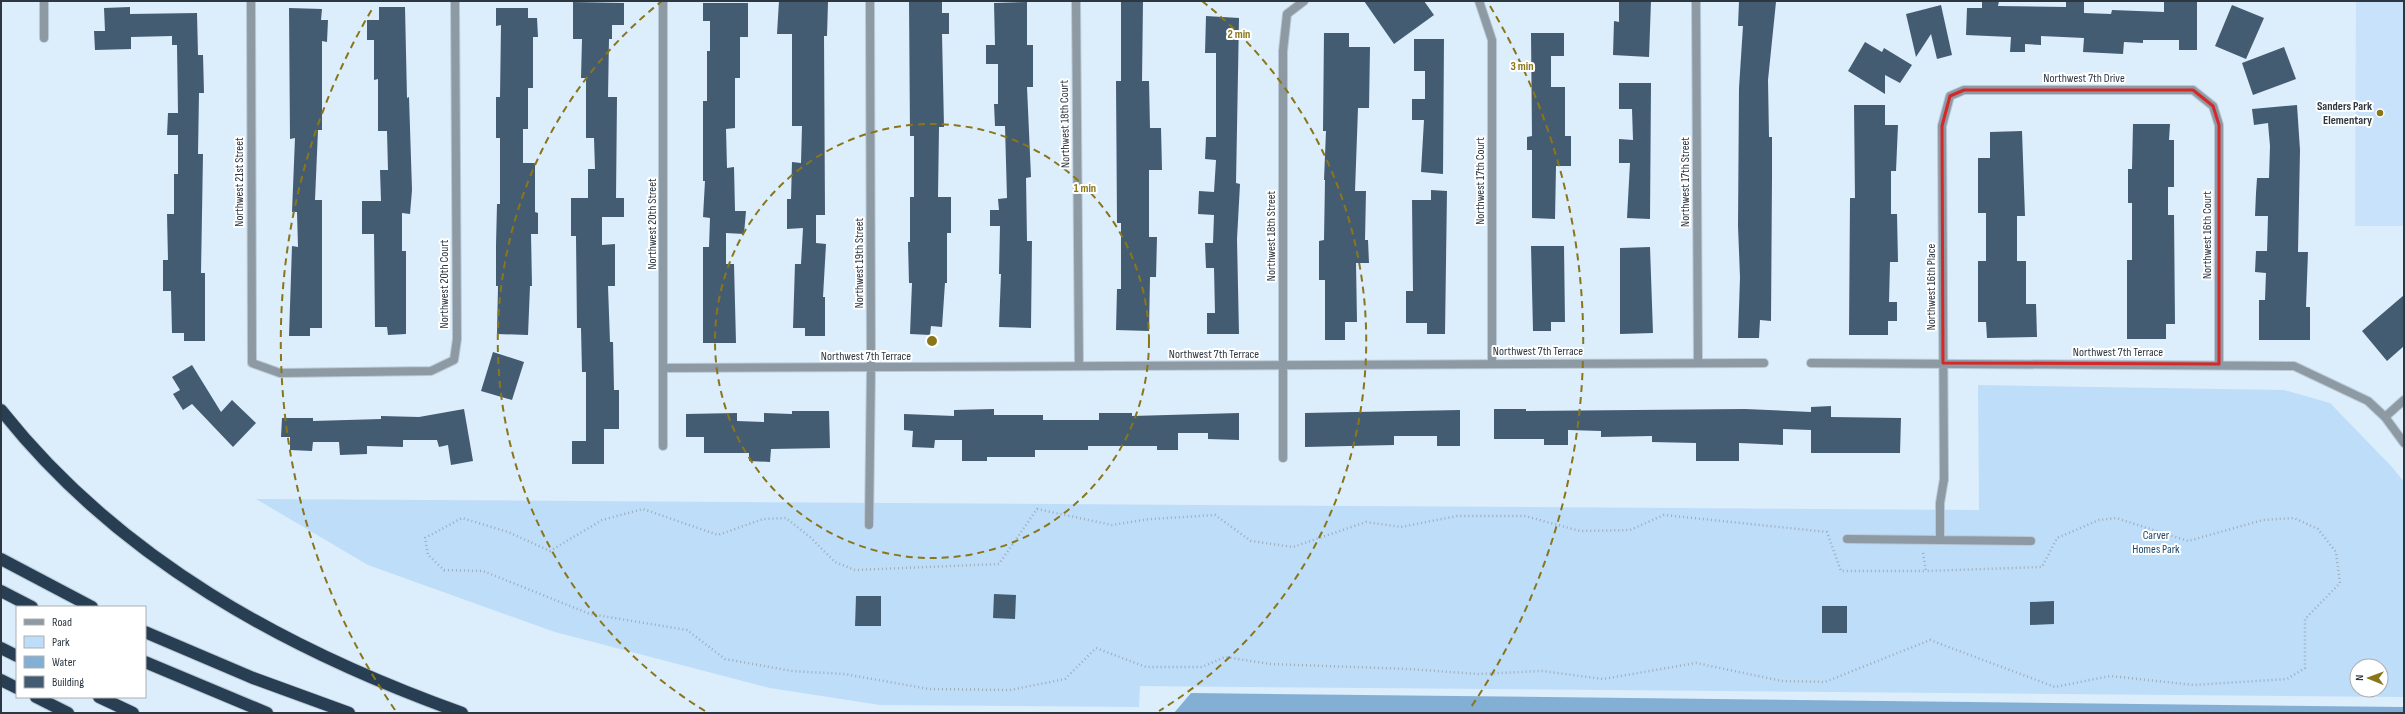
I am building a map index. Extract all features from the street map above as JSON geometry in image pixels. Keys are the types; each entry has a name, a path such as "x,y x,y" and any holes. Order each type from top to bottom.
{"highway":[{"path":"1,410 46,461 92,507 146,552 200,589 291,641 376,679 462,713"},
{"path":"1,559 90,606"},
{"path":"1,591 30,606"},
{"path":"146,632 246,676 349,713"},
{"path":"1,648 16,656"},
{"path":"146,662 267,713"},
{"path":"1,680 16,688"},
{"path":"38,698 68,713"},
{"path":"101,698 133,713"}],"street":[{"path":"44,1 44,38"},
{"name":"Northwest 21st Street","path":"251,1 252,363"},
{"name":"Northwest 20th Court","path":"252,363 280,373 430,371 454,360 457,339 456,1"},
{"name":"Northwest 20th Street","path":"663,1 663,446"},
{"name":"Northwest 19th Street","path":"869,526 871,368 870,1"},
{"name":"Northwest 18th Court","path":"1076,1 1079,366"},
{"name":"Northwest 18th Street","path":"1283,458 1283,51 1287,14 1304,1"},
{"name":"Northwest 17th Court","path":"1479,1 1492,40 1492,363"},
{"name":"Northwest 17th Street","path":"1696,1 1698,362"},
{"name":"Northwest 7th Drive","path":"1950,96 1964,90 2192,90 2213,106"},
{"name":"Northwest 16th Place","path":"1940,540 1940,503 1944,479 1942,126 1950,96"},
{"name":"Northwest 16th Court","path":"2213,106 2219,125 2219,364"},
{"name":"Northwest 7th Terrace","path":"664,368 1283,366 1698,362 1764,363"},
{"name":"Northwest 7th Terrace","path":"1811,363 2219,364 2294,366 2359,395 2368,401 2385,418 2404,443"},
{"path":"2385,418 2404,400"},
{"path":"1847,539 2031,541"}],"path":[{"path":"643,509 718,535 764,519 786,518 810,537 836,562 855,570 999,564 1037,509 1112,525 1150,519 1215,515 1251,541 1293,547 1366,522 1401,527 1458,516 1525,516 1580,531 1630,530 1664,516 1827,532 1841,571 1926,571 2042,567 2057,538 2099,520 2116,518 2188,541 2264,520 2294,518 2318,529 2336,552 2340,583 2305,619 2305,668 2286,679 2194,685 2110,676 2055,687 1930,640 1825,682 1782,681 1696,663 1603,679 1542,671 1478,674 1409,669 1270,664 1225,657 1202,667 1146,667 1096,648 1065,679 1010,690 929,689 844,674 792,671 725,658 687,630 590,614 483,570 444,570 428,556 426,538 462,518 508,532 550,551 602,520 643,509"},
{"path":"1923,553 1926,571"}],"highlighted area":[{"path":"1964,90 2193,90 2213,106 2219,125 2219,364 1943,363 1942,126 1950,96"}],"shaded area":[{"name":"Sanders Park Elementary","path":"2356,1 2404,1 2404,226 2355,226"}],"green space":[{"name":"Carver Homes Park","path":"1978,385 2284,390 2330,403 2392,467 2404,482 2404,697 2389,697 2389,658 2349,658 2349,697 1140,686 1139,707 880,705 770,688 555,632 368,565 256,499 1979,510"}],"water":[{"path":"1191,693 2404,707 2404,713 1174,713"}],"building":[{"path":"779,1 828,2 827,36 824,36 825,215 816,215 816,243 826,244 823,297 825,297 825,336 805,336 805,328 793,328 795,264 801,264 803,228 787,229 787,199 791,199 792,162 801,163 802,126 792,126 792,34 777,34"},
{"path":"1121,1 1143,1 1142,81 1149,81 1150,128 1161,128 1162,170 1149,170 1149,237 1157,237 1156,277 1150,277 1149,331 1116,330 1117,289 1121,289 1121,223 1117,223 1116,81 1121,81"},
{"path":"1364,1 1424,1 1434,15 1394,44"},
{"path":"1619,1 1651,1 1649,57 1613,55 1614,21 1619,22"},
{"path":"1739,1 1776,2 1768,80 1769,137 1772,137 1771,321 1760,320 1759,338 1738,338 1740,277 1738,226 1739,88 1743,26 1738,26"},
{"path":"1982,1 1999,1 1998,6 2066,7 2066,1 2084,1 2084,13 2111,14 2112,10 2164,12 2164,2 2197,2 2197,50 2179,50 2179,40 2143,40 2143,43 2124,42 2123,54 2083,52 2084,38 2041,36 2041,45 2025,44 2025,52 2010,52 2011,37 1966,35 1967,8 1982,8"},
{"path":"573,2 624,3 624,25 612,25 612,39 609,39 608,97 617,97 616,198 624,198 624,217 602,217 602,245 615,244 615,286 608,286 610,342 613,342 614,390 619,390 619,429 604,429 604,464 572,464 572,441 586,441 586,372 582,372 581,328 577,328 576,236 571,236 571,198 588,198 588,169 595,169 594,138 586,138 586,78 581,78 582,39 573,39"},
{"path":"909,2 942,2 942,13 949,13 949,34 942,34 944,127 939,127 938,197 951,197 951,233 947,233 947,283 945,283 942,327 931,326 930,335 910,334 912,283 909,283 908,242 910,242 910,197 914,197 914,136 910,136"},
{"path":"1027,2 1027,45 1033,45 1033,87 1027,87 1031,177 1026,178 1027,241 1032,241 1031,328 999,327 1001,274 999,274 1000,226 990,226 990,210 999,210 998,199 1007,198 1005,126 995,126 994,104 998,104 998,64 986,64 986,45 995,45 994,3"},
{"path":"703,3 748,3 748,37 740,37 740,78 735,78 735,128 726,129 727,168 734,167 735,211 746,211 744,234 726,233 726,264 734,264 736,343 703,343 703,247 709,247 710,218 703,217 705,181 703,181 703,101 707,101 707,51 710,51 710,21 703,21"},
{"path":"1941,5 1952,55 1937,59 1931,34 1916,57 1906,14"},
{"path":"2232,5 2264,18 2246,59 2215,46"},
{"path":"130,7 130,14 197,13 198,55 203,55 204,93 199,93 198,154 203,154 201,273 205,273 205,341 184,341 184,333 172,333 171,291 163,291 163,260 168,260 167,214 174,214 174,174 178,174 178,135 167,135 168,113 178,113 177,45 172,45 172,36 131,37 131,49 95,50 94,31 105,31 104,8"},
{"path":"379,7 405,7 407,98 409,97 412,190 410,214 402,213 402,251 406,251 406,334 388,335 387,327 375,327 374,234 362,234 362,201 381,201 380,170 388,170 387,131 378,131 378,79 374,80 374,40 367,40 367,20 379,20"},
{"path":"289,8 322,9 321,20 328,20 327,42 322,41 322,130 318,130 315,200 322,200 322,328 310,328 310,336 289,336 292,246 298,247 297,212 292,212 295,138 290,139"},
{"path":"496,8 528,8 528,18 537,18 538,37 533,37 533,88 528,88 528,129 523,129 523,163 535,163 535,212 538,213 538,234 531,234 532,286 530,286 528,335 497,334 498,286 496,286 496,245 497,204 500,204 500,138 496,138 496,97 500,97 501,25 496,26"},
{"path":"1206,16 1239,18 1236,183 1240,184 1237,239 1239,334 1207,334 1207,313 1215,313 1214,268 1206,268 1205,243 1213,243 1214,215 1198,214 1199,191 1214,192 1216,160 1205,159 1206,137 1216,137 1216,53 1205,53"},
{"path":"1324,33 1349,33 1349,47 1370,47 1369,108 1358,108 1355,191 1366,191 1365,240 1368,240 1369,263 1356,263 1357,322 1345,322 1345,340 1325,340 1325,280 1319,280 1319,241 1324,240 1326,131 1323,131"},
{"path":"1531,33 1564,33 1564,56 1551,56 1551,87 1565,87 1565,136 1571,136 1571,166 1556,166 1555,219 1532,218 1532,150 1527,150 1527,137 1532,136"},
{"path":"1414,39 1444,39 1443,174 1421,172 1424,120 1412,120 1412,99 1425,99 1425,71 1414,71"},
{"path":"1865,42 1882,52 1884,48 1912,65 1900,83 1885,75 1885,94 1848,71"},
{"path":"2284,47 2296,79 2253,95 2242,63"},
{"path":"1619,83 1651,83 1650,219 1627,218 1630,163 1619,163 1619,139 1633,140 1632,109 1619,109"},
{"path":"1854,105 1885,105 1885,125 1898,125 1896,171 1891,171 1891,214 1897,214 1898,262 1890,262 1889,302 1897,302 1897,321 1888,321 1888,335 1849,335 1850,198 1855,198"},
{"path":"2297,105 2300,150 2298,252 2308,252 2306,307 2310,307 2310,340 2259,340 2259,300 2265,300 2266,273 2255,272 2256,251 2267,251 2268,216 2255,216 2256,193 2257,178 2269,178 2270,146 2268,123 2254,125 2252,109"},
{"path":"2133,124 2170,124 2169,140 2174,140 2174,187 2168,187 2168,215 2174,215 2175,324 2166,324 2166,339 2127,339 2127,260 2132,260 2132,203 2128,203 2128,169 2132,169"},
{"path":"2022,131 2025,216 2017,216 2017,261 2026,261 2026,304 2036,304 2037,337 1987,338 1986,322 1978,322 1978,261 1986,261 1986,213 1978,213 1978,158 1990,158 1990,132"},
{"path":"1431,190 1447,191 1445,334 1427,334 1427,323 1406,323 1406,291 1413,291 1412,200 1431,200"},
{"path":"1531,246 1564,246 1565,322 1551,322 1551,331 1533,331"},
{"path":"1650,247 1653,333 1620,334 1620,248"},
{"path":"2404,295 2404,346 2387,361 2362,331"},
{"path":"493,352 524,362 512,400 481,391"},
{"path":"192,365 221,412 232,400 256,423 233,447 192,404 183,410 173,394 180,390 172,377"},
{"path":"1831,406 1831,417 1901,418 1900,453 1811,453 1811,430 1783,429 1783,445 1739,443 1739,461 1696,461 1696,443 1652,442 1652,436 1601,437 1601,431 1568,430 1568,445 1544,445 1544,439 1494,439 1494,409 1526,409 1526,411 1745,409 1811,412 1811,407"},
{"path":"464,409 473,461 451,465 448,445 439,447 437,440 403,440 403,447 367,446 367,454 340,455 339,442 313,442 312,451 290,450 290,437 281,437 282,418 313,418 313,421 381,419 381,416 419,417"},
{"path":"994,409 994,415 1043,415 1043,420 1099,420 1099,413 1132,413 1132,416 1239,413 1239,440 1208,439 1208,433 1178,433 1178,450 1157,450 1157,446 1088,446 1088,450 1035,450 1035,457 987,457 987,461 962,461 962,440 935,440 934,448 912,447 913,431 904,430 904,414 954,416 954,410"},
{"path":"1460,410 1460,446 1437,446 1437,436 1394,436 1394,445 1305,447 1305,413"},
{"path":"792,411 829,411 830,448 771,449 770,462 749,461 749,453 704,453 704,437 686,437 686,414 737,413 737,421 764,422 764,413 792,414"},
{"path":"994,594 1016,595 1015,619 993,618"},
{"path":"856,596 881,596 881,626 855,626"},
{"path":"2054,601 2054,624 2030,625 2030,602"},
{"path":"1822,606 1847,606 1847,633 1822,633"}],"place":[{"name":"Sanders Park Elementary","path":"2380,113"}]}
